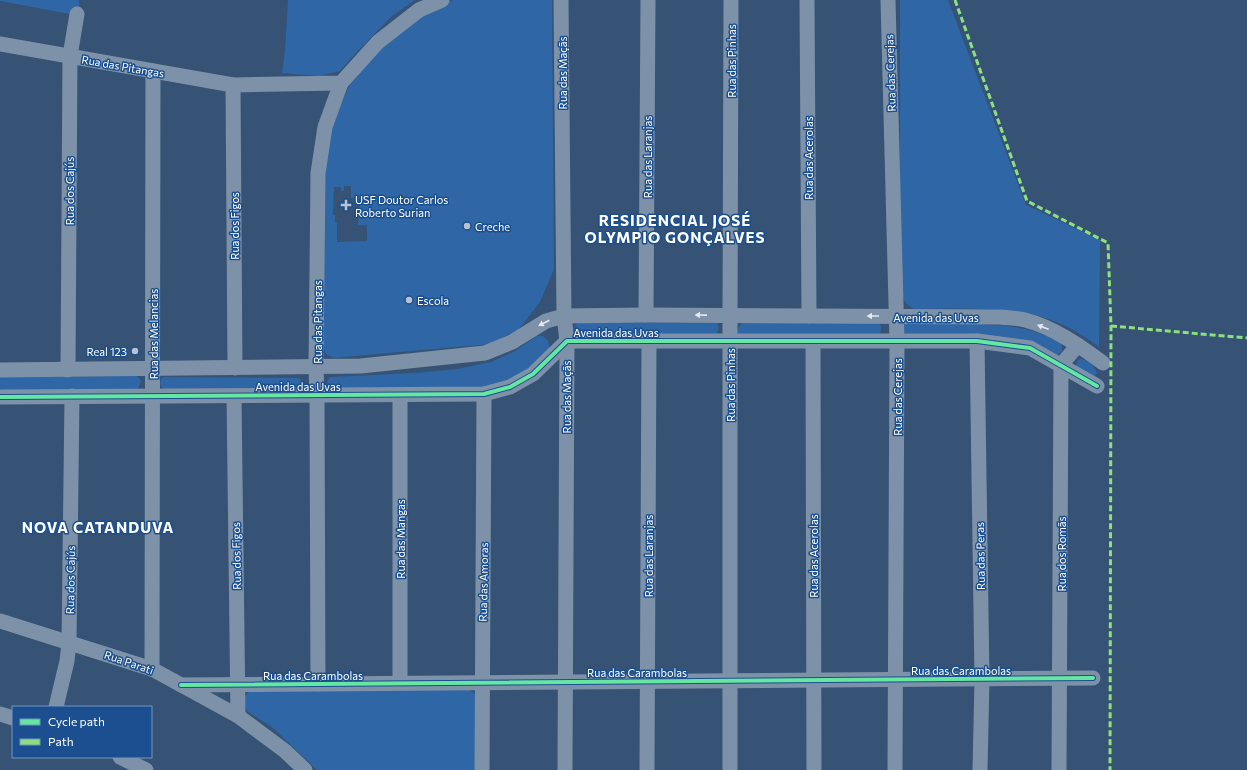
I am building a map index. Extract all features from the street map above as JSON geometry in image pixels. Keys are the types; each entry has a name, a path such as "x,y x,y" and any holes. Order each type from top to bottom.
{"street":[{"name":"Rua das Pitangas","path":"318,684 316,367 318,173 325,126 341,84 378,42 419,10 442,0"},
{"name":"Rua das Maçãs","path":"562,0 564,316 567,341 565,770"},
{"name":"Rua das Laranjas","path":"646,315 648,0"},
{"name":"Rua das Pinhas","path":"730,770 732,0"},
{"name":"Rua das Acerolas","path":"807,0 809,316"},
{"name":"Rua das Cerejas","path":"888,0 897,317 895,770"},
{"name":"Rua dos Cajús","path":"68,370 70,56 77,14"},
{"name":"Rua das Pitangas","path":"0,44 234,85 341,84"},
{"name":"Rua das Melancias","path":"152,71 152,669"},
{"name":"Rua dos Figos","path":"234,85 235,368"},
{"name":"Avenida das Uvas","path":"0,370 361,366 485,353 512,342 546,321 564,316 646,315 1000,317 1026,320 1054,331 1103,362"},
{"name":"Avenida das Uvas","path":"0,396 484,394 510,387 533,374 567,341 978,341 1030,348 1096,386"},
{"name":"Rua das Laranjas","path":"647,770 649,341"},
{"name":"Rua das Peras","path":"978,341 982,679 980,770"},
{"name":"Rua das Acerolas","path":"813,342 814,770"},
{"path":"1061,365 1078,345"},
{"name":"Rua dos Romãs","path":"1059,770 1061,365"},
{"name":"Rua das Amoras","path":"482,770 484,394"},
{"name":"Rua das Mangas","path":"400,395 400,683"},
{"name":"Rua dos Cajús","path":"56,706 67,661 69,643 72,396"},
{"name":"Rua dos Figos","path":"234,396 238,716"},
{"name":"Rua Parati","path":"0,621 152,669 238,716 285,751 305,770"},
{"name":"Rua das Carambolas","path":"181,685 1093,678"},
{"path":"0,714 12,718"},
{"path":"122,758 146,770"}],"shaded area":[{"path":"79,0 80,16 0,1"},
{"path":"288,0 415,0 392,16 340,71 319,76 282,73"},
{"path":"453,0 552,0 554,269 540,302 519,329 491,344 333,358 326,354 323,346 325,166 331,128 348,88 378,48 420,14","holes":["344,186 351,186 351,198 360,199 358,225 367,225 367,241 337,242 337,223 335,222 335,215 333,215 334,187 341,187 341,191 344,191"]},
{"path":"900,0 948,0 1026,205 1100,240 1099,347 1082,335 1058,322 1035,315 984,309 915,309 909,306 904,300 900,291"},
{"path":"579,322 717,323 718,331 716,334 580,334 574,331 575,326"},
{"path":"877,322 881,328 879,335 739,334 737,332 742,323"},
{"path":"964,323 1010,326 1043,334 1059,342 1062,346 1062,352 1056,356 904,333 903,324"},
{"path":"537,336 543,336 548,341 550,349 526,370 503,384 468,391 329,390 327,386 330,377 414,373 457,369 491,362 515,351"},
{"path":"1080,359 1090,363 1094,368 1097,373 1094,377 1076,366 1077,361"},
{"path":"136,376 141,381 138,389 0,389 1,377"},
{"path":"164,377 297,378 301,380 303,384 301,388 164,389 160,384 161,379"},
{"path":"251,690 469,690 477,697 478,770 317,770 273,728 247,711 245,707 245,696"}],"marked path":[{"path":"955,0 1027,201 1108,243 1111,326 1110,770"},
{"path":"1111,326 1247,338"}],"cycle path":[{"path":"0,397 484,394 510,387 533,374 567,341 977,341 1030,348 1097,386"},
{"path":"181,685 1093,678"}],"place":[{"name":"USF Doutor Carlos Roberto Surian","path":"346,205"},
{"name":"Creche","path":"467,226"},
{"name":"Escola","path":"409,300"},
{"name":"Real 123","path":"135,351"}],"district":[{"name":"RESIDENCIAL JOSÉ OLYMPIO GONÇALVES","path":"675,228"},
{"name":"NOVA CATANDUVA","path":"98,527"}]}
